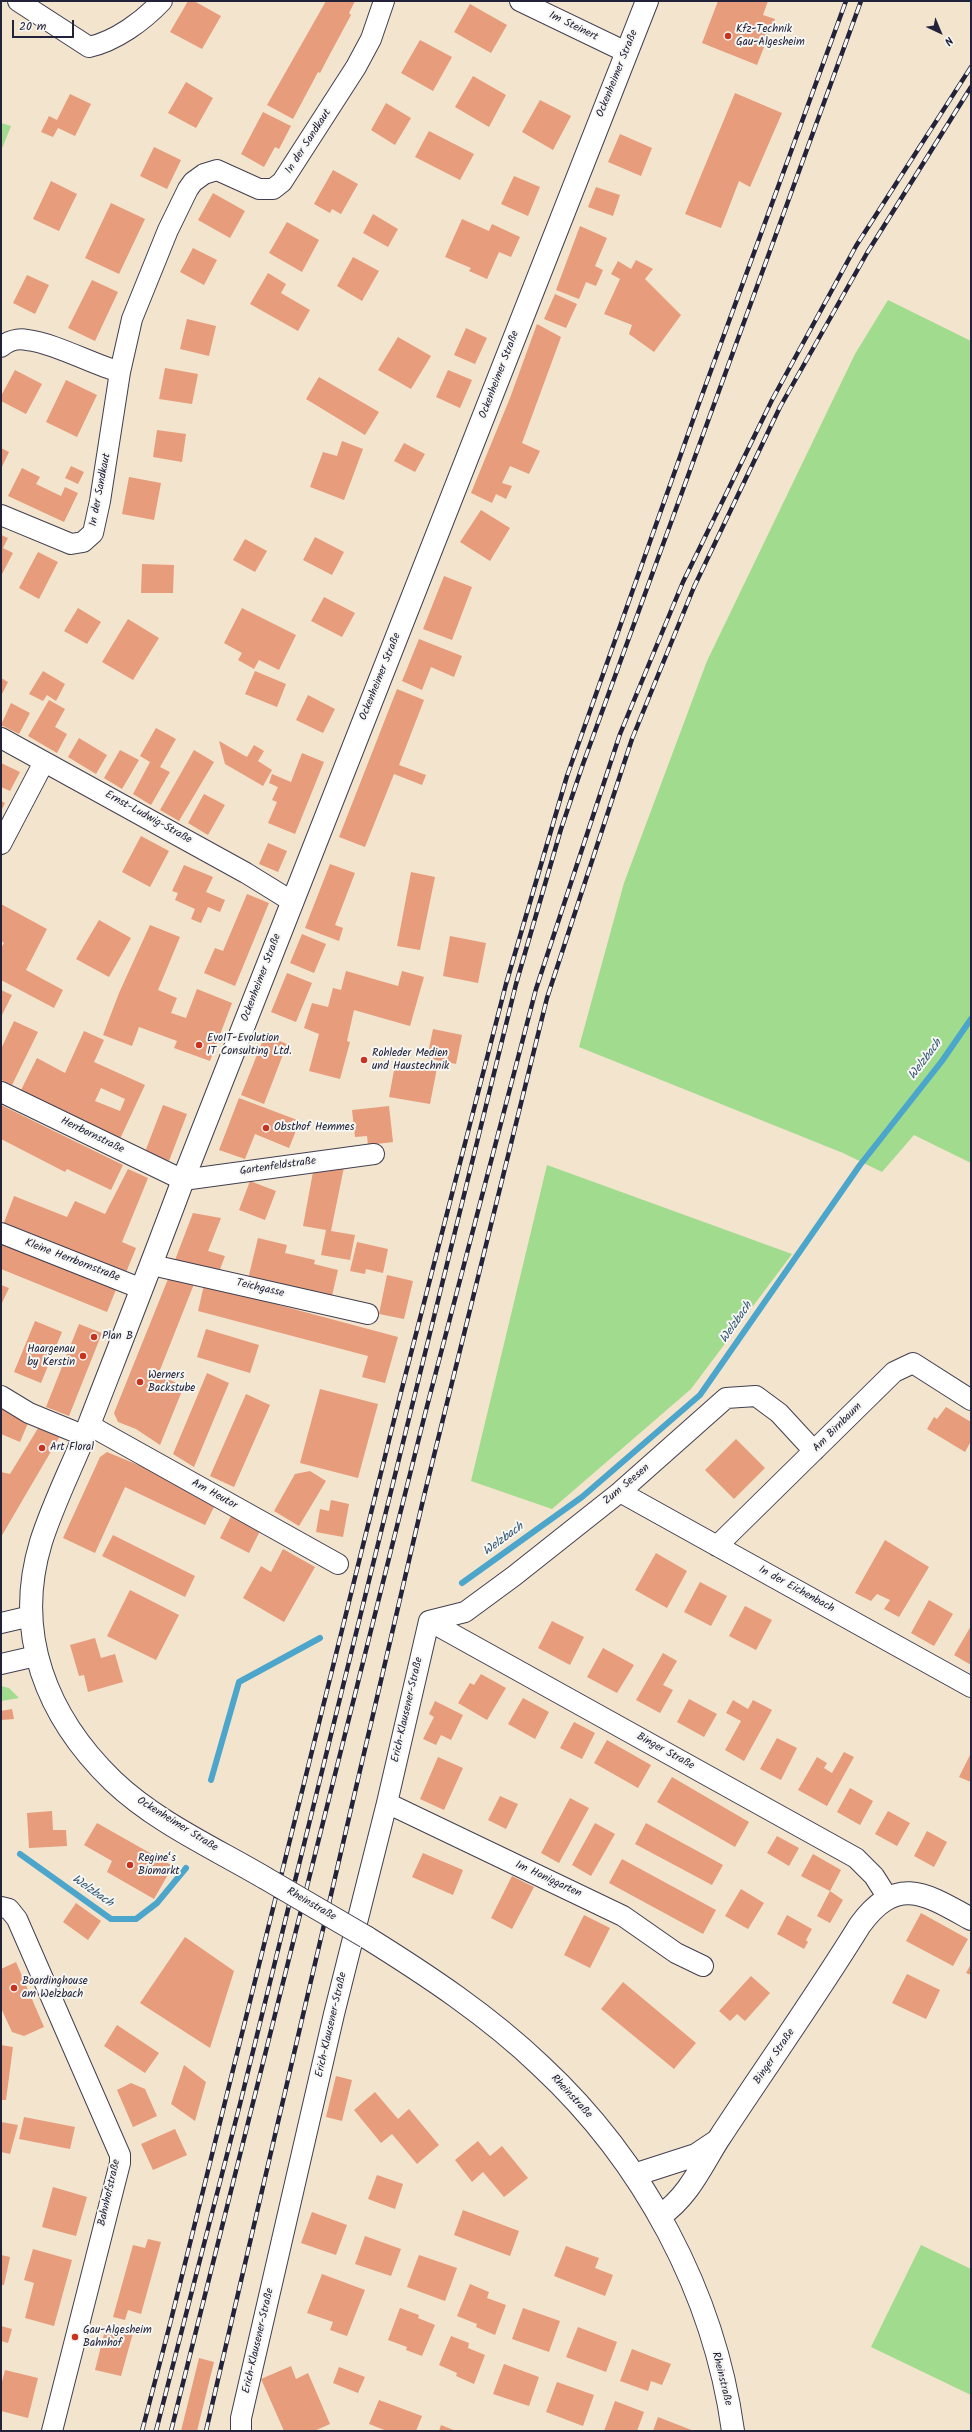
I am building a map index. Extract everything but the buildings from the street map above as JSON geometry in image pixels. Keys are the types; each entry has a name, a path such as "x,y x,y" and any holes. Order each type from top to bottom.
{"main road":[{"name":"Ockenheimer Straße","path":"264,1878 152,1812 114,1781 86,1752 63,1721 49,1696 36,1656 31,1616 31,1597 40,1544 54,1506 87,1431 183,1180 647,1"},
{"name":"Rheinstraße","path":"264,1878 366,1937 450,1992 541,2065 595,2123 634,2175 660,2216 686,2268 704,2315 718,2361 733,2431"},
{"name":"Binger Straße","path":"660,2216 669,2211 694,2182 719,2139 860,1925 875,1907 888,1898 918,1893 930,1897 971,1919"},
{"name":"Binger Straße","path":"634,2175 696,2155 719,2139"}],"street":[{"path":"18,1 89,47 103,42 138,22 162,1"},
{"name":"In der Sandkaut","path":"1,515 71,544 83,542 89,537 97,520 120,372 132,319 143,288 168,230 190,186 204,174 217,170 259,189 273,189 282,182 356,67 371,39 384,1"},
{"name":"Im Steinert","path":"520,1 626,52"},
{"path":"1,347 14,340 26,339 120,372"},
{"name":"Ernst-Ludwig-Straße","path":"1,738 246,872 293,902"},
{"path":"1,844 44,762"},
{"name":"Herrbornstraße","path":"1,1092 183,1180"},
{"name":"Gartenfeldstraße","path":"183,1180 374,1154"},
{"name":"Kleine Herrbornstraße","path":"1,1233 142,1289"},
{"name":"Teichgasse","path":"152,1264 368,1314"},
{"name":"Am Birnbaum","path":"718,1546 894,1372 913,1363 971,1400"},
{"name":"Am Heutor","path":"1,1396 29,1413 87,1431 338,1564"},
{"name":"Zum Seesen","path":"429,1620 465,1612 514,1576 620,1492 726,1398 756,1396 779,1414 814,1451"},
{"name":"In der Eichenbach","path":"620,1492 971,1687"},
{"path":"1,1623 31,1616"},
{"name":"Erich-Klausener-Straße","path":"241,2431 241,2418 334,2014 387,1803 429,1620"},
{"name":"Binger Straße","path":"429,1620 856,1858 874,1876 888,1898"},
{"path":"1,1664 36,1656"},
{"name":"Im Honiggarten","path":"387,1803 623,1916 676,1953 703,1966"},
{"name":"Bahnhofstraße","path":"1,1907 9,1909 17,1918 120,2155 120,2163 52,2431"}],"green space":[{"path":"1,123 11,126 1,151"},
{"path":"888,300 971,341 971,1163 914,1135 882,1172 843,1153 579,1047 624,883 707,661 855,354"},
{"path":"547,1165 792,1254 691,1389 552,1509 471,1481"},
{"path":"1,1686 9,1688 19,1698 1,1701"},
{"path":"921,2245 971,2269 971,2395 871,2347"}],"waterway":[{"name":"Welzbach","path":"462,1583 582,1497 700,1395 860,1165 942,1061 971,1019"},
{"name":"Welzbach","path":"211,1780 239,1682 320,1638"},
{"name":"Welzbach","path":"20,1854 111,1919 136,1919 157,1903 186,1868"}],"railway":[{"path":"142,2431 170,2324 399,1400 506,984 567,776 698,406 846,1"},
{"path":"156,2431 240,2104 516,984 561,829 583,764 861,1"},
{"path":"171,2431 425,1414 536,989 620,734 683,582 772,400 856,246 971,67"},
{"path":"206,2431 424,1496 547,998 632,739 694,587 780,407 867,253 971,87"}],"place":[{"name":"Kfz-Technik Gau-Algesheim","path":"728,36"},
{"name":"EvoIT-Evolution IT Consulting Ltd.","path":"199,1045"},
{"name":"Rohleder Medien und Haustechnik","path":"364,1060"},
{"name":"Obsthof Hemmes","path":"266,1128"},
{"name":"Plan B","path":"94,1337"},
{"name":"Haargenau by Kerstin","path":"83,1356"},
{"name":"Werners Backstube","path":"140,1382"},
{"name":"Art Floral","path":"42,1448"},
{"name":"Regine‘s Biomarkt","path":"130,1865"},
{"name":"Boardinghouse am Welzbach","path":"14,1988"},
{"name":"Gau-Algesheim Bahnhof","path":"75,2337"}]}
